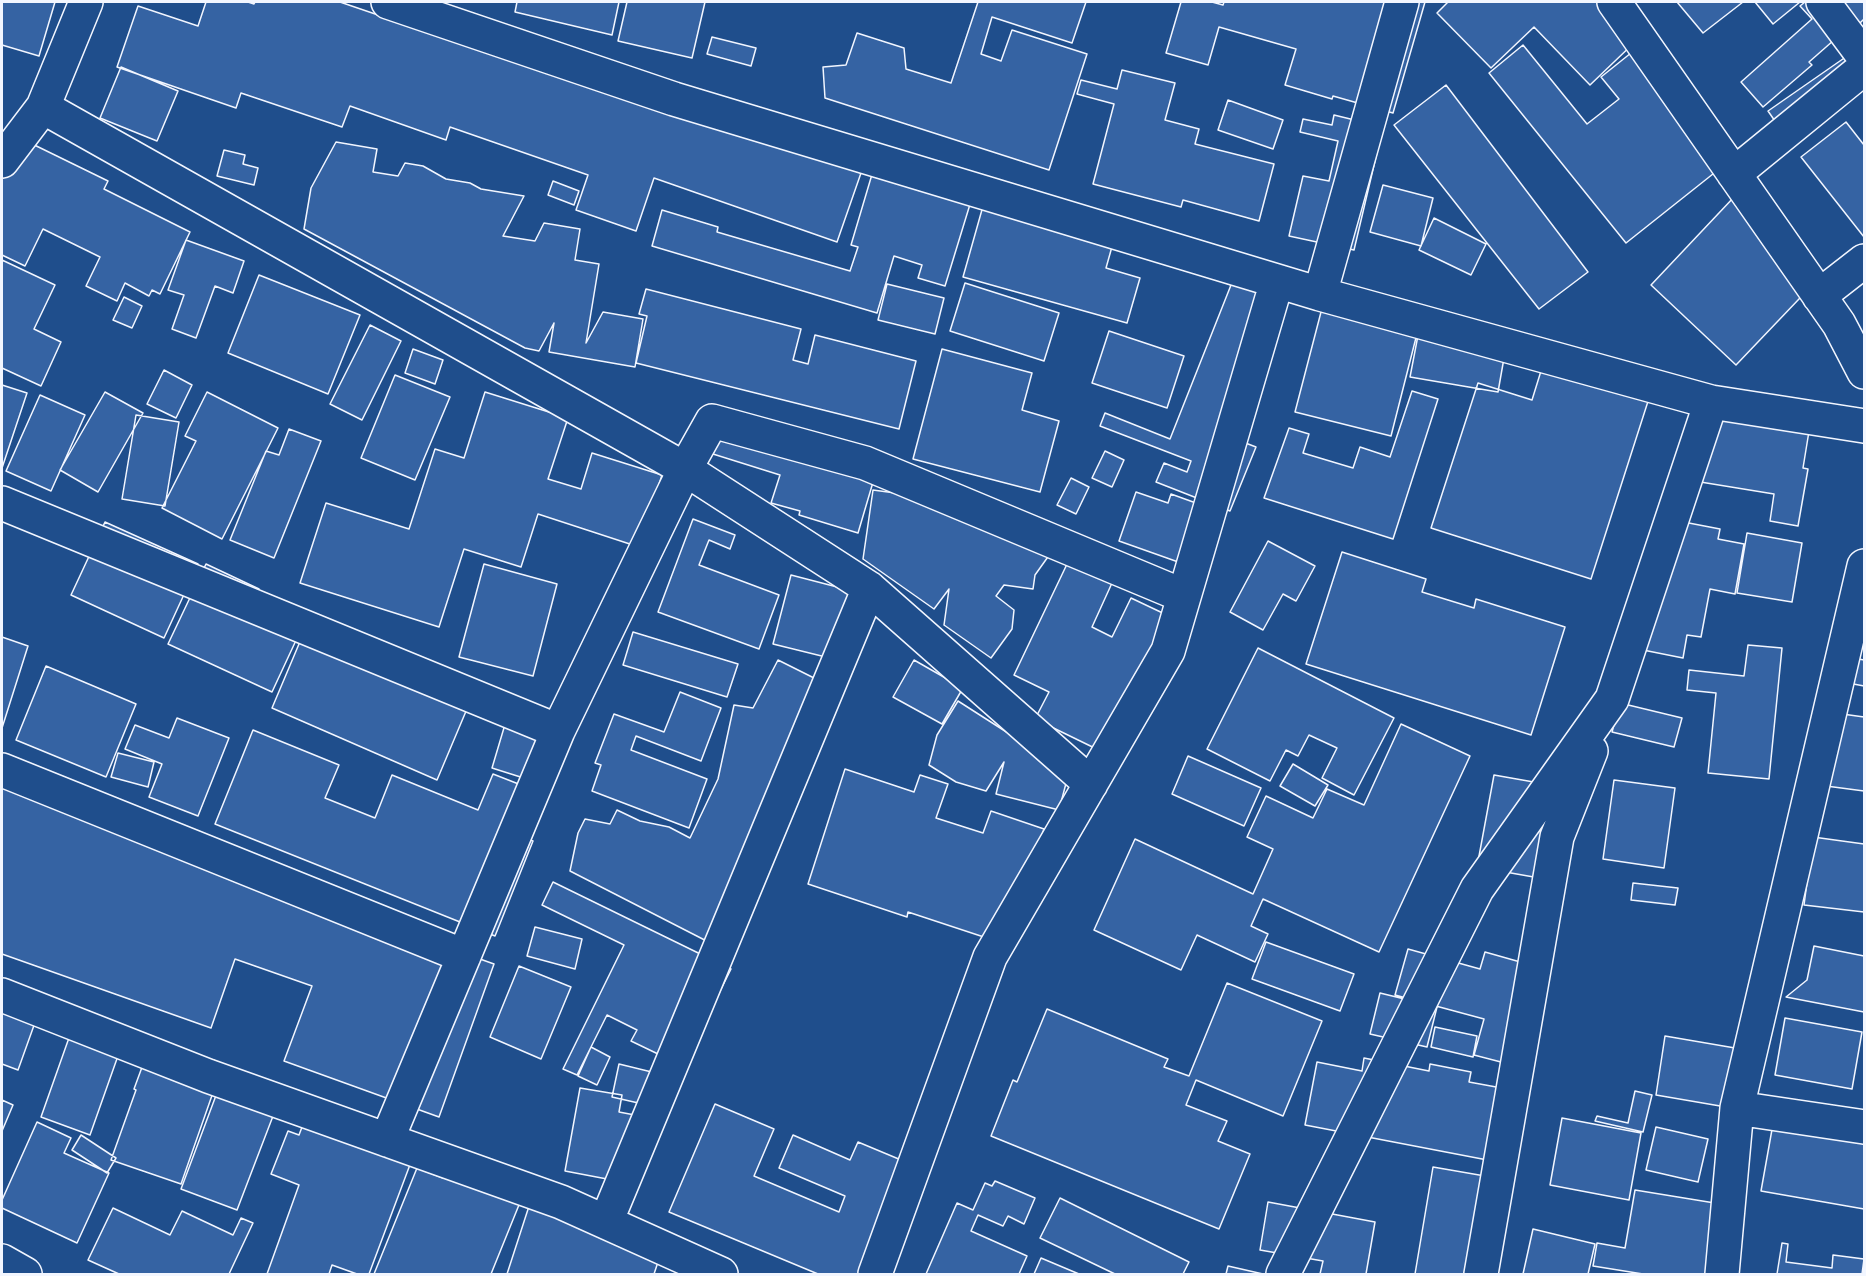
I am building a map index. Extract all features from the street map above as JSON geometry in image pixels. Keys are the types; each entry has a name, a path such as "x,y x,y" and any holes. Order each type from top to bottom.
{"street":[{"path":"2,161 44,107 86,2"},
{"path":"388,2 674,99 1320,294 1711,402 1864,426"},
{"path":"1320,294 1402,2"},
{"path":"1614,2 1839,324 1864,372"},
{"path":"1823,2 1864,57"},
{"path":"1734,174 1864,68"},
{"path":"44,107 685,469 868,588 1091,784"},
{"path":"1819,296 1864,261"},
{"path":"875,1275 990,957 1168,651 1277,281"},
{"path":"1481,1275 1557,837 1612,699 1711,402"},
{"path":"387,1140 558,731 685,469 712,421 865,463 1184,596"},
{"path":"2,503 558,731"},
{"path":"1722,1275 1737,1108 1864,566"},
{"path":"606,1222 868,588"},
{"path":"1283,1275 1477,889 1612,699"},
{"path":"2,770 464,956"},
{"path":"2,995 208,1076 561,1202 721,1275"},
{"path":"1737,1108 1864,1126"},
{"path":"2,1261 25,1275"}],"building":[{"path":"2,2 55,2 39,56 2,45"},
{"path":"206,2 254,4 255,2 340,2 551,74 554,67 861,173 837,242 654,178 636,231 576,210 588,175 450,127 446,140 350,106 342,127 241,93 236,108 117,67 138,6 198,26"},
{"path":"517,2 619,2 612,35 515,12"},
{"path":"627,2 705,2 692,58 618,41"},
{"path":"978,2 1086,2 1072,43 992,17 981,54 1001,61 1012,30 1087,54 1049,170 825,98 823,67 846,65 857,33 904,48 906,69 951,83"},
{"path":"1181,2 1212,2 1223,5 1224,2 1425,2 1393,113 1285,85 1296,49 1219,27 1208,65 1166,53"},
{"path":"1448,2 1601,2 1638,39 1590,85 1534,27 1491,68 1437,13"},
{"path":"1677,2 1743,2 1703,33"},
{"path":"1755,2 1800,2 1773,24"},
{"path":"1805,2 1814,2 1842,33 1809,62 1812,65 1763,107 1741,82 1812,19 1800,6"},
{"path":"1839,2 1864,2 1864,19 1859,24"},
{"path":"712,37 756,48 751,66 707,54"},
{"path":"1523,45 1587,124 1619,99 1601,77 1631,53 1723,166 1626,243 1489,73"},
{"path":"1850,54 1864,75 1786,137 1768,111"},
{"path":"121,67 178,91 157,141 100,118"},
{"path":"1122,70 1175,83 1165,120 1199,129 1195,144 1274,164 1259,221 1183,200 1181,207 1093,184 1114,104 1077,94 1081,80 1117,89"},
{"path":"1446,85 1588,272 1539,309 1394,125"},
{"path":"1228,100 1283,120 1273,149 1218,130"},
{"path":"1334,115 1383,127 1354,250 1289,236 1303,176 1329,181 1338,141 1300,132 1303,119 1332,125"},
{"path":"1846,122 1864,145 1864,237 1801,157"},
{"path":"18,137 108,181 104,189 190,232 160,294 152,290 149,296 125,283 117,301 86,286 100,257 43,229 25,266 2,255 2,172"},
{"path":"336,142 377,149 373,172 398,176 405,163 423,166 446,179 470,183 481,189 524,196 503,236 535,241 544,223 580,229 575,260 599,264 586,343 603,312 643,319 635,367 549,352 554,323 539,351 525,348 304,229 311,188"},
{"path":"224,150 245,155 243,164 258,168 254,185 217,176"},
{"path":"873,171 971,201 945,286 918,278 922,265 894,256 877,313 652,246 662,210 718,227 717,232 850,271 858,247 851,245"},
{"path":"553,181 579,191 574,205 548,195"},
{"path":"1383,185 1433,198 1421,246 1370,232"},
{"path":"1735,196 1820,277 1736,365 1651,285"},
{"path":"985,199 1115,236 1106,268 1140,278 1127,323 963,277"},
{"path":"1434,218 1486,244 1471,275 1419,250"},
{"path":"186,240 244,261 233,293 215,286 196,338 172,329 184,295 168,290"},
{"path":"2,260 55,285 34,329 61,342 41,386 2,368"},
{"path":"1201,273 1282,284 1222,434 1256,447 1230,511 1156,482 1164,463 1187,472 1191,461 1100,426 1105,413 1170,439 1231,285"},
{"path":"259,275 360,315 328,394 228,353"},
{"path":"965,283 1059,313 1044,361 950,331"},
{"path":"887,284 944,298 935,334 878,320"},
{"path":"646,289 801,329 793,360 808,364 815,335 916,361 899,429 636,363 647,316 639,314"},
{"path":"1327,289 1422,314 1391,436 1295,412"},
{"path":"124,297 142,306 132,328 113,320"},
{"path":"370,325 401,341 362,420 330,404"},
{"path":"1420,325 1507,341 1498,392 1410,377"},
{"path":"1109,331 1184,356 1167,408 1092,383"},
{"path":"413,349 443,360 435,384 405,373"},
{"path":"942,349 1032,373 1022,410 1059,421 1040,492 913,459"},
{"path":"1545,358 1651,392 1591,579 1431,528 1478,383 1532,400"},
{"path":"164,370 192,385 176,418 147,404"},
{"path":"395,375 450,397 415,480 361,458"},
{"path":"2,385 27,393 2,468"},
{"path":"1412,391 1438,399 1393,539 1264,498 1289,428 1309,434 1303,453 1353,468 1360,447 1390,457"},
{"path":"105,392 143,413 98,492 60,470"},
{"path":"207,392 278,428 222,539 162,508 196,441 185,436"},
{"path":"485,392 568,418 548,479 581,489 592,453 662,475 639,547 538,514 521,567 464,549 439,627 300,583 326,503 409,529 435,449 464,458"},
{"path":"40,395 85,415 51,491 6,471"},
{"path":"1696,399 1811,419 1803,468 1808,469 1798,526 1770,521 1774,494 1682,479"},
{"path":"136,415 179,422 165,506 122,499"},
{"path":"721,425 876,472 858,533 799,515 800,511 771,503 780,475 713,454"},
{"path":"289,429 321,441 274,558 230,540 266,451 279,455"},
{"path":"1105,451 1124,460 1112,487 1092,478"},
{"path":"1071,478 1089,487 1076,514 1057,505"},
{"path":"873,490 947,500 1050,554 1035,575 1033,589 1004,585 996,596 1014,610 1012,629 991,658 944,625 949,589 934,609 863,559"},
{"path":"1136,492 1168,503 1171,494 1218,511 1198,569 1119,541"},
{"path":"693,519 735,535 730,549 709,540 699,565 779,595 759,649 658,612"},
{"path":"1668,519 1720,529 1718,539 1744,544 1735,594 1710,589 1701,637 1687,635 1683,658 1643,650"},
{"path":"105,522 198,564 164,638 71,595"},
{"path":"1747,533 1802,543 1792,602 1737,593"},
{"path":"1268,541 1315,566 1296,601 1283,594 1263,630 1230,612"},
{"path":"1342,552 1426,579 1422,592 1474,608 1476,599 1565,627 1531,735 1306,664"},
{"path":"1068,562 1112,583 1092,627 1112,637 1131,598 1169,616 1113,757 1035,719 1049,692 1014,675"},
{"path":"206,564 259,589 254,598 305,621 272,692 168,644"},
{"path":"484,564 557,584 533,676 459,657"},
{"path":"791,575 868,595 850,663 773,644"},
{"path":"307,625 472,697 437,780 272,708"},
{"path":"633,632 738,664 727,697 623,665"},
{"path":"2,637 28,646 2,728"},
{"path":"1748,645 1782,648 1769,779 1708,773 1716,693 1687,690 1689,670 1744,676"},
{"path":"1258,648 1394,718 1354,795 1322,778 1337,748 1309,735 1298,756 1286,750 1270,781 1207,749"},
{"path":"1848,657 1864,660 1864,686 1843,682"},
{"path":"778,660 826,684 728,952 570,871 578,833 585,819 610,824 617,810 640,821 669,827 690,838 718,779 734,705 753,708"},
{"path":"914,660 963,688 942,724 893,697"},
{"path":"46,666 136,704 106,777 16,740"},
{"path":"680,692 721,708 701,761 636,736 631,750 707,779 689,828 592,791 601,765 595,763 614,714 664,732"},
{"path":"958,701 1069,772 1059,810 996,794 1004,762 986,791 956,782 929,765 937,735"},
{"path":"1620,703 1682,718 1674,747 1612,732"},
{"path":"1835,713 1864,717 1864,791 1826,786"},
{"path":"177,718 229,738 198,816 149,797 162,764 125,749 135,725 169,738"},
{"path":"506,721 544,733 549,786 492,768"},
{"path":"1401,724 1470,756 1379,952 1263,899 1251,926 1268,934 1255,962 1197,935 1181,970 1094,930 1135,839 1253,894 1273,849 1247,837 1266,796 1313,818 1327,789 1364,805"},
{"path":"253,730 339,765 325,798 375,818 392,775 478,810 493,774 539,792 521,837 533,841 495,936 215,824"},
{"path":"118,753 154,762 148,787 111,777"},
{"path":"1188,756 1261,788 1244,826 1172,794"},
{"path":"1293,764 1328,785 1315,806 1280,786"},
{"path":"845,769 914,792 920,775 948,784 936,818 983,833 991,811 1044,829 1005,944 908,912 907,917 808,884"},
{"path":"1494,775 1562,787 1562,882 1477,867"},
{"path":"2,778 275,886 494,964 439,1117 284,1061 312,986 235,959 211,1028 2,954"},
{"path":"1614,780 1675,788 1664,868 1603,859"},
{"path":"1813,837 1864,844 1864,912 1804,905"},
{"path":"553,882 731,969 683,1066 631,1041 637,1030 607,1015 577,1075 563,1069 624,945 542,905"},
{"path":"1633,883 1678,888 1675,905 1631,900"},
{"path":"535,927 582,939 575,969 527,956"},
{"path":"1266,942 1354,974 1340,1011 1252,979"},
{"path":"1814,946 1864,956 1864,1012 1786,997 1807,980"},
{"path":"1408,949 1480,969 1485,952 1545,969 1524,1068 1474,1055 1484,1019 1395,995"},
{"path":"519,966 571,987 541,1059 490,1037"},
{"path":"1227,983 1322,1021 1283,1116 1196,1080 1186,1105 1227,1121 1218,1141 1250,1154 1219,1229 991,1136 1013,1080 1017,1082 1047,1009 1168,1059 1164,1067 1189,1076"},
{"path":"2,989 42,1003 18,1070 2,1064"},
{"path":"1380,993 1437,1007 1427,1047 1370,1034"},
{"path":"76,1018 125,1036 90,1135 41,1117"},
{"path":"1785,1018 1862,1032 1852,1089 1775,1075"},
{"path":"1435,1027 1477,1036 1473,1057 1431,1047"},
{"path":"1665,1036 1735,1048 1726,1107 1656,1095"},
{"path":"591,1047 610,1057 597,1085 578,1076"},
{"path":"1364,1058 1429,1071 1430,1064 1471,1072 1469,1082 1518,1091 1503,1163 1305,1125 1317,1062 1362,1071"},
{"path":"145,1059 216,1084 181,1184 111,1160"},
{"path":"619,1064 664,1075 656,1107 612,1097"},
{"path":"221,1082 278,1103 237,1210 181,1189"},
{"path":"580,1088 622,1095 619,1112 640,1116 628,1183 565,1171"},
{"path":"1635,1091 1652,1095 1643,1132 1595,1121 1597,1116 1628,1123"},
{"path":"2,1100 13,1105 2,1131"},
{"path":"715,1104 774,1129 754,1176 839,1212 845,1196 779,1168 793,1135 850,1160 858,1142 925,1170 880,1274 818,1274 669,1212"},
{"path":"310,1106 417,1146 369,1274 357,1274 332,1265 329,1274 267,1274 299,1185 271,1174 288,1131 299,1135"},
{"path":"1776,1107 1864,1122 1864,1209 1761,1191"},
{"path":"1562,1118 1641,1133 1629,1200 1550,1185"},
{"path":"37,1122 71,1138 64,1153 109,1173 77,1243 2,1208 2,1200"},
{"path":"1656,1127 1708,1139 1698,1182 1646,1170"},
{"path":"81,1135 116,1158 107,1173 72,1150"},
{"path":"449,1166 523,1195 491,1274 374,1274 417,1168 443,1178"},
{"path":"1433,1167 1508,1180 1491,1274 1415,1274"},
{"path":"995,1181 1035,1198 1024,1224 1008,1216 1003,1226 978,1215 971,1231 1027,1256 1019,1274 926,1274 957,1203 973,1210 985,1183 992,1186"},
{"path":"1635,1190 1733,1206 1722,1274 1643,1274 1593,1266 1597,1243 1625,1248"},
{"path":"1060,1198 1189,1262 1183,1274 1115,1274 1040,1238"},
{"path":"531,1200 664,1244 654,1274 507,1274"},
{"path":"1268,1202 1375,1222 1366,1274 1320,1274 1323,1261 1260,1250"},
{"path":"113,1208 170,1235 182,1211 233,1235 241,1218 253,1223 229,1274 119,1274 88,1260"},
{"path":"1533,1229 1595,1244 1588,1274 1523,1274"},
{"path":"1782,1243 1788,1244 1786,1262 1832,1268 1833,1255 1864,1259 1862,1274 1777,1274"},
{"path":"1041,1258 1079,1274 1034,1274"},
{"path":"1228,1266 1263,1274 1226,1274"}]}
